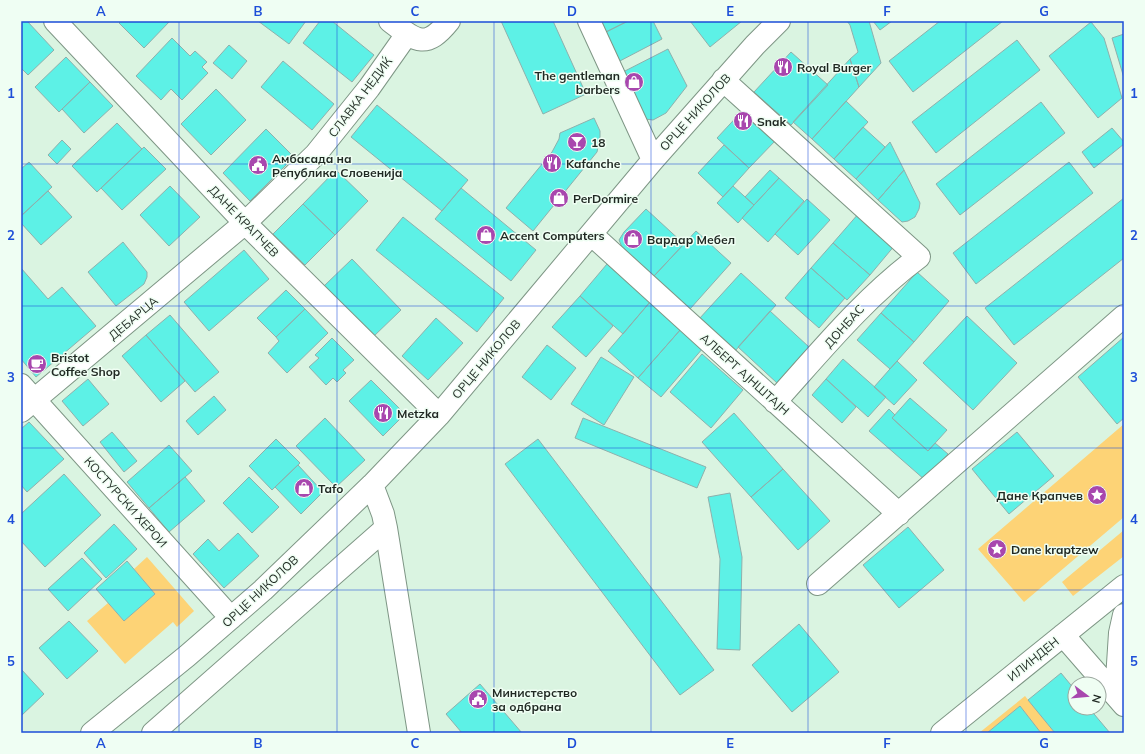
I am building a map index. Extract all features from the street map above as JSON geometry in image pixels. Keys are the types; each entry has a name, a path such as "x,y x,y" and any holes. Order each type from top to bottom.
{"street":[{"name":"ДАНЕ КРАПЧЕВ","path":"55,21 245,223 439,415"},
{"path":"398,27 412,38 419,40 430,38 443,28 449,21"},
{"path":"590,21 653,160"},
{"name":"ОРЦЕ НИКОЛОВ","path":"92,733 187,656 263,590 372,485 439,415 653,160 723,80 779,21"},
{"name":"СЛАВКА НЕДИЌ","path":"245,223 316,154 369,88 398,27"},
{"name":"ДОНБАС","path":"723,80 919,257 894,275 859,309 775,402"},
{"name":"ДЕБАРЦА","path":"25,399 245,223"},
{"name":"АЛБЕРТ АЈНШТАЈН","path":"591,234 899,514"},
{"path":"818,584 1124,316"},
{"name":"КОСТУРСКИ ХЕРОИ","path":"25,399 231,618"},
{"path":"372,485 383,514 386,528 419,733"},
{"path":"153,733 386,528"},
{"name":"ИЛИНДЕН","path":"942,733 1124,586"},
{"path":"1120,700 1120,633 1124,615"},
{"path":"1063,635 1120,700"}],"shaded area":[{"path":"1124,424 1124,517 1024,602 978,549"},
{"path":"1124,530 1124,556 1073,596 1062,582"},
{"path":"147,557 194,611 177,627 173,622 125,664 87,621 108,603 124,621 155,594 134,569"},
{"path":"1025,696 1055,733 1041,733 1020,706 987,733 979,733"}],"building":[{"path":"21,21 27,21 54,50 28,75 21,68"},
{"path":"121,21 170,21 144,48 119,23"},
{"path":"258,21 306,21 289,44"},
{"path":"320,21 332,21 374,55 352,82 303,43"},
{"path":"501,21 553,21 586,94 543,114"},
{"path":"601,21 628,21 606,32"},
{"path":"628,21 653,21 662,39 616,63 602,34"},
{"path":"690,21 742,21 710,47"},
{"path":"847,21 869,21 881,63 859,87 850,59 858,52 850,25"},
{"path":"873,21 892,21 880,30"},
{"path":"940,21 1003,21 913,92 889,61"},
{"path":"1091,22 1104,38 1122,98 1098,118 1049,56"},
{"path":"1124,34 1124,78 1112,38"},
{"path":"172,38 190,56 195,51 207,62 202,67 208,73 182,100 171,89 161,100 136,76"},
{"path":"1017,40 1040,70 936,153 912,122"},
{"path":"229,45 247,61 232,79 213,63"},
{"path":"668,49 687,86 666,113 653,120 645,119 621,73"},
{"path":"791,52 828,85 791,125 754,92"},
{"path":"66,57 90,82 59,112 35,87"},
{"path":"850,59 859,87 812,139 793,122"},
{"path":"283,61 334,104 312,130 261,87"},
{"path":"90,82 113,106 84,133 62,109"},
{"path":"216,89 246,120 211,155 181,124"},
{"path":"846,101 868,122 834,159 812,139"},
{"path":"1041,102 1065,133 960,215 936,184"},
{"path":"377,105 468,180 442,211 351,137"},
{"path":"743,110 776,140 749,168 717,138"},
{"path":"594,118 600,131 597,152 533,231 506,208 552,152 559,139 560,133"},
{"path":"117,123 142,149 97,192 72,166"},
{"path":"863,127 885,147 856,179 834,159"},
{"path":"1112,128 1124,144 1094,168 1082,152"},
{"name":"Амбасада на Република Словенија","path":"266,129 294,157 250,201 223,173"},
{"path":"62,140 71,149 57,164 48,155"},
{"path":"890,142 904,170 878,200 856,179"},
{"path":"724,145 749,168 723,197 698,173"},
{"path":"144,147 166,169 122,210 101,188"},
{"path":"29,162 52,187 21,216 21,169"},
{"path":"1069,162 1093,193 976,284 953,253"},
{"path":"336,170 368,201 335,235 303,204"},
{"path":"770,170 779,178 754,205 745,197"},
{"path":"904,170 920,203 915,217 908,221 902,222 878,200"},
{"path":"779,178 804,201 768,242 742,218"},
{"path":"170,186 200,217 169,246 140,215"},
{"path":"733,186 754,205 738,223 717,203"},
{"name":"Accent Computers","path":"461,188 536,250 511,281 435,219"},
{"path":"48,191 72,217 41,245 21,223 21,216"},
{"path":"1124,198 1124,258 1014,345 985,308"},
{"path":"807,199 830,220 798,255 775,234"},
{"path":"303,204 335,235 305,265 273,234"},
{"path":"646,209 684,244 654,276 622,247 619,240 624,232"},
{"path":"859,213 895,245 870,275 833,243"},
{"path":"403,217 504,298 477,332 376,250"},
{"path":"696,231 731,263 690,309 654,276"},
{"path":"123,242 147,272 147,277 144,284 116,306 88,272"},
{"path":"833,243 870,275 847,300 811,268"},
{"path":"244,250 269,279 209,331 184,302"},
{"path":"352,259 401,310 373,337 324,286"},
{"path":"607,264 650,302 623,334 580,296"},
{"path":"21,268 48,299 62,287 96,326 36,377 21,359"},
{"path":"811,268 845,298 819,328 785,298"},
{"path":"917,272 949,301 914,342 881,313"},
{"path":"741,273 776,305 735,351 699,319"},
{"path":"286,290 305,309 276,337 257,318"},
{"path":"580,296 613,326 586,357 552,327"},
{"path":"650,302 681,329 638,378 608,351"},
{"path":"305,309 328,333 287,373 268,353 279,341 276,337"},
{"path":"770,311 809,347 777,383 738,347"},
{"path":"881,313 914,342 890,369 857,340"},
{"path":"170,315 219,372 195,392 146,335"},
{"path":"967,316 1017,363 973,410 923,363"},
{"path":"436,318 463,343 428,380 402,356"},
{"path":"681,329 703,348 661,397 638,378"},
{"path":"146,335 185,381 161,402 122,356"},
{"path":"1124,337 1124,418 1117,424 1078,377"},
{"path":"332,338 354,360 343,370 346,373 337,382 333,378 326,385 309,367 319,358 315,355"},
{"path":"547,345 576,368 551,400 522,377"},
{"path":"702,354 743,390 711,428 670,392"},
{"path":"601,357 634,377 604,425 571,404"},
{"path":"843,359 886,397 868,417 826,379"},
{"path":"897,361 917,380 894,405 874,387"},
{"path":"88,379 109,404 83,426 62,401"},
{"path":"826,379 856,407 842,423 812,395"},
{"path":"371,380 405,414 383,436 349,401"},
{"path":"214,396 226,410 198,435 186,421"},
{"path":"910,398 947,430 928,451 892,418"},
{"path":"889,409 895,415 892,418 928,451 935,443 948,454 925,480 869,431"},
{"path":"734,413 783,469 751,497 702,442"},
{"path":"325,418 365,460 336,487 296,446"},
{"path":"583,418 706,467 697,488 575,438"},
{"path":"29,422 64,459 27,492 21,485 21,429"},
{"path":"112,432 137,461 124,472 100,442"},
{"path":"1017,432 1054,476 1009,514 972,469"},
{"path":"276,439 300,463 272,490 249,466"},
{"path":"538,439 714,670 680,695 505,464"},
{"path":"169,445 192,471 149,508 127,482"},
{"path":"298,465 323,492 301,514 275,487"},
{"path":"783,469 830,521 798,550 751,497"},
{"path":"64,474 101,515 45,567 21,541 21,514"},
{"path":"185,477 205,501 169,532 149,508"},
{"path":"249,477 279,507 252,533 223,503"},
{"path":"730,493 742,557 740,650 717,649 720,559 708,497"},
{"path":"114,524 137,549 106,578 84,553"},
{"path":"908,527 944,570 899,608 863,565"},
{"path":"238,533 259,556 224,588 193,554 208,539 219,551"},
{"path":"82,558 102,579 68,611 48,589"},
{"path":"127,561 155,594 124,621 96,589"},
{"path":"69,621 98,651 67,679 39,648"},
{"path":"799,624 839,672 792,712 752,665"},
{"path":"21,669 44,694 21,716"},
{"path":"1061,673 1067,680 1067,716 1096,716 1110,733 1055,733 1028,700"},
{"name":"Министерство за одбрана","path":"480,684 522,733 462,733 446,714"},
{"path":"1020,706 1041,733 987,733"}],"place":[{"name":"Royal Burger","path":"783,67"},
{"name":"The gentleman barbers","path":"634,82"},
{"name":"Snak","path":"743,121"},
{"name":"18","path":"577,142"},
{"name":"Kafanche","path":"552,163"},
{"name":"Амбасада на Република Словенија","path":"258,165"},
{"name":"PerDormire","path":"559,198"},
{"name":"Accent Computers","path":"486,235"},
{"name":"Вардар Мебел","path":"633,239"},
{"name":"Bristot Coffee Shop","path":"37,364"},
{"name":"Metzka","path":"383,413"},
{"name":"Tafo","path":"304,488"},
{"name":"Дане Крапчев","path":"1097,495"},
{"name":"Dane kraptzew","path":"997,549"},
{"name":"Министерство за одбрана","path":"478,699"}]}
